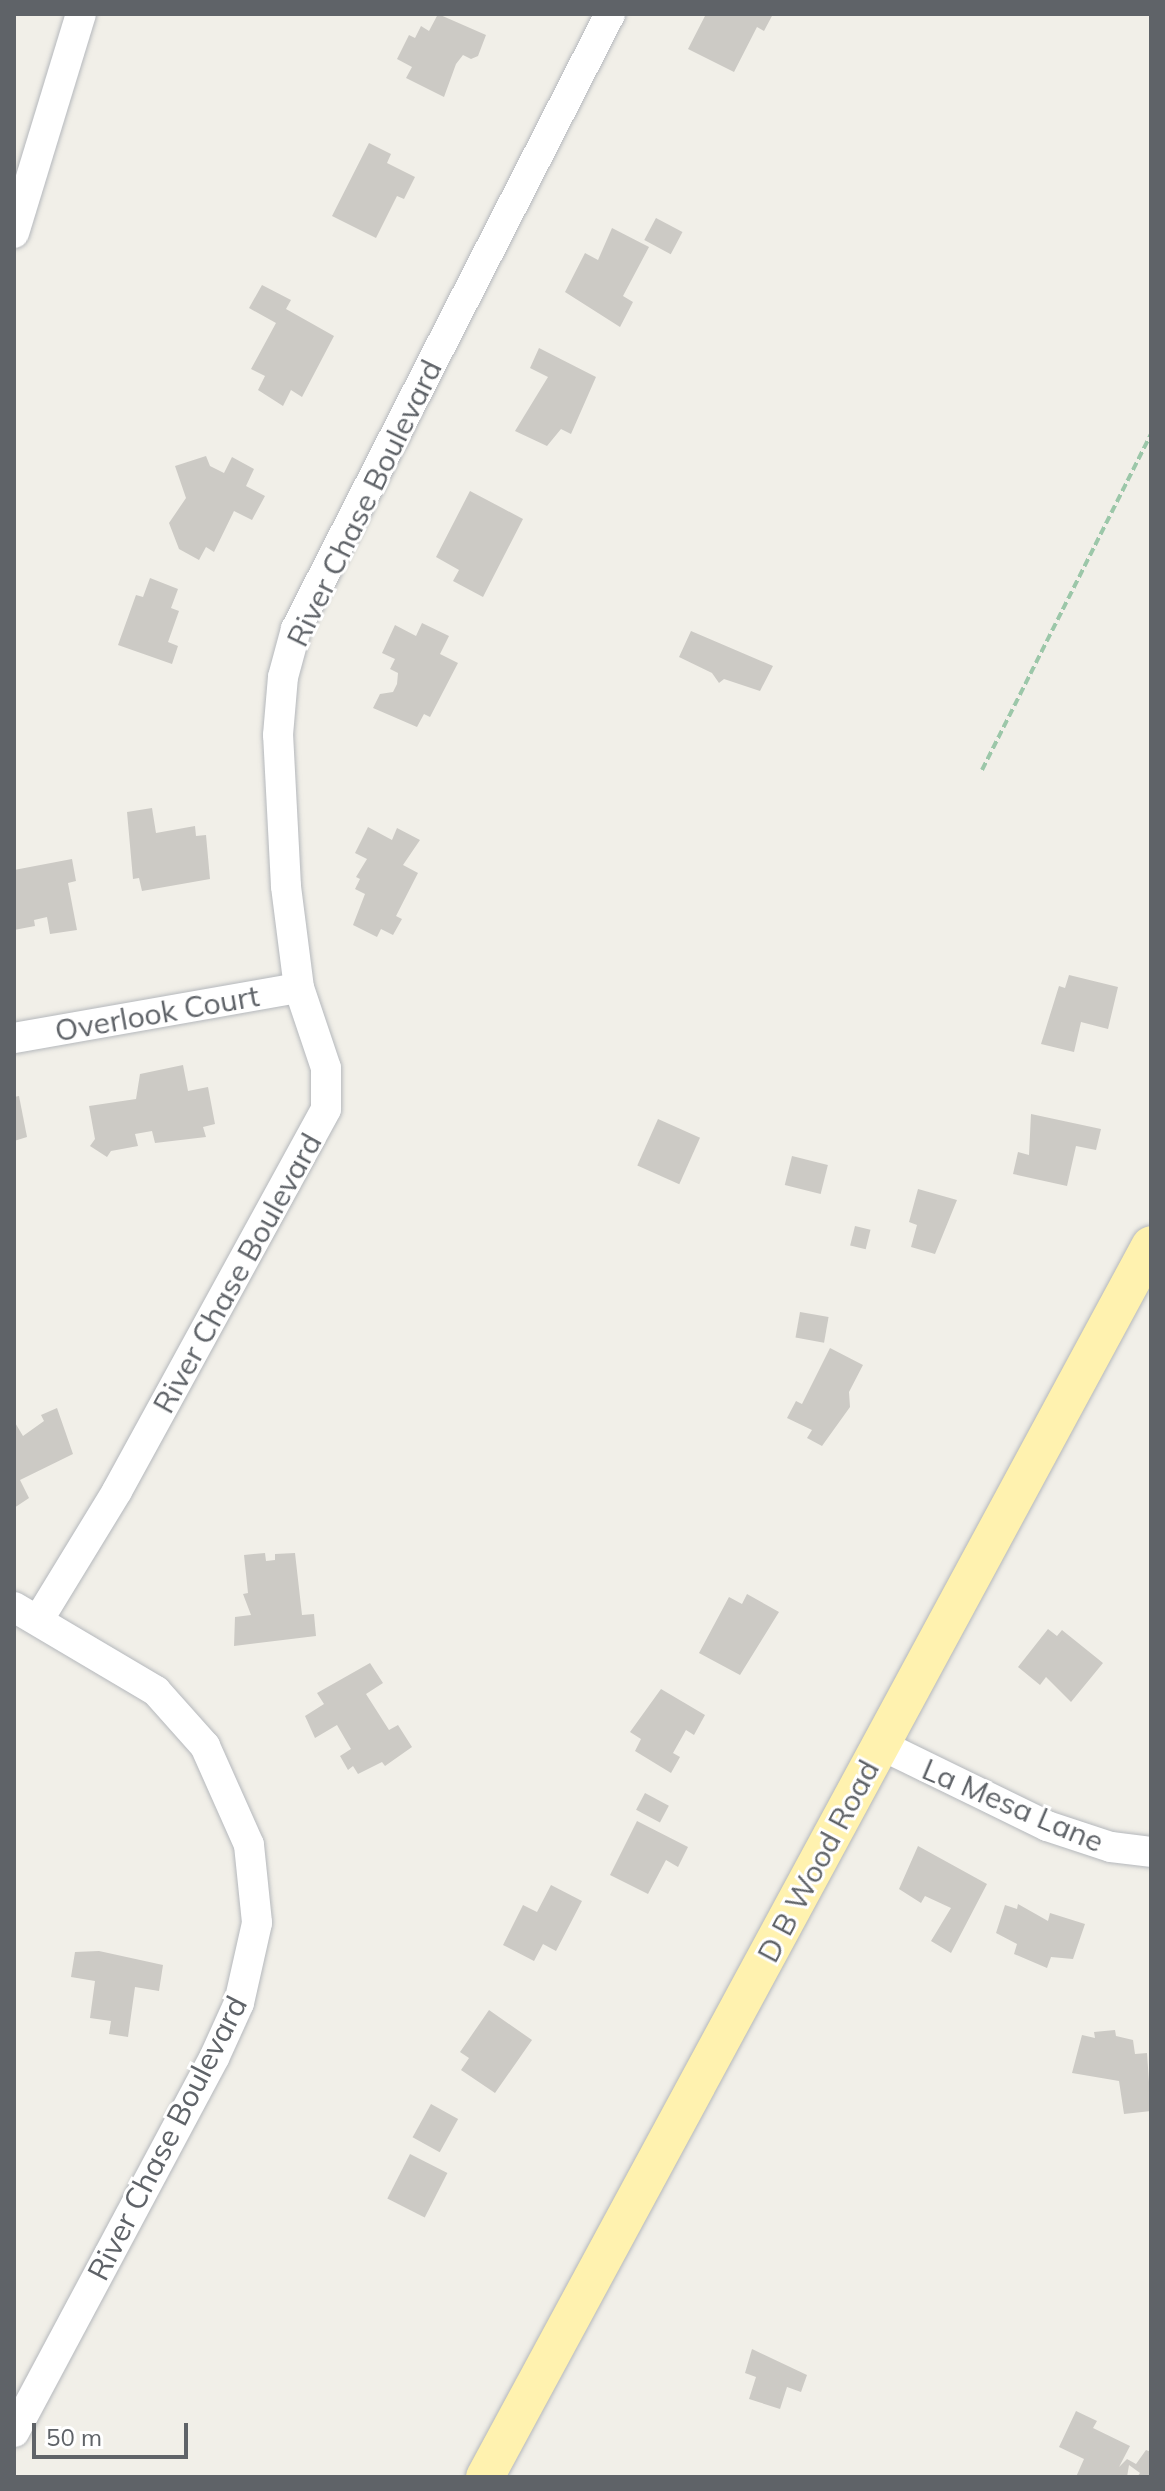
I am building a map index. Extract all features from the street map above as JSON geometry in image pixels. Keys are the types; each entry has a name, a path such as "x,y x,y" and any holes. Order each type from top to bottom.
{"main road":[{"name":"D B Wood Road","path":"485,2477 1151,1245"}],"street":[{"path":"14,233 81,14"},
{"name":"River Chase Boulevard","path":"14,2432 214,2058 239,2003 257,1923 249,1845 205,1746 156,1691 27,1613 251,1250 326,1109 327,1087 299,988 286,886 278,735 283,677 296,629 610,14"},
{"name":"Overlook Court","path":"14,1038 299,988"},
{"name":"La Mesa Lane","path":"879,1744 1047,1826 1111,1847 1151,1852"}],"path":[{"path":"982,770 1151,434"}],"building":[{"path":"438,14 486,35 478,56 471,59 463,55 456,64 444,97 406,78 412,67 397,59 409,35 415,38 421,26 429,31"},
{"path":"706,14 773,14 764,31 757,27 734,72 688,49"},
{"path":"369,143 391,154 387,163 415,177 404,199 397,196 376,238 332,216"},
{"path":"656,218 682,232 671,254 644,240"},
{"path":"612,228 649,247 623,296 633,302 620,327 565,292 585,253 598,260"},
{"path":"262,285 291,300 286,309 334,336 302,397 291,390 283,406 258,390 265,376 251,369 276,323 249,308"},
{"path":"539,348 596,377 571,434 561,429 547,446 515,431 548,377 530,368"},
{"path":"206,456 210,466 224,473 232,457 254,469 246,486 265,496 252,520 234,511 214,552 206,547 199,560 179,549 169,523 186,498 175,466"},
{"path":"470,491 523,519 483,597 453,581 459,570 436,557"},
{"path":"150,578 178,589 171,608 179,611 168,642 178,646 172,664 118,645 136,595 143,597"},
{"path":"422,623 449,636 440,654 458,663 430,717 424,714 417,727 373,708 380,694 393,692 397,684 398,673 390,669 395,659 382,653 395,625 416,636"},
{"path":"691,631 773,666 760,691 724,679 719,683 712,673 679,657"},
{"path":"152,808 156,833 195,826 196,836 206,835 210,879 142,891 139,878 133,879 127,812"},
{"path":"368,827 392,840 397,828 420,840 403,865 418,873 396,916 402,919 393,935 381,929 377,937 353,925 365,894 355,889 360,879 356,877 367,859 355,853"},
{"path":"72,859 76,881 68,883 77,930 50,934 47,917 34,920 35,926 14,930 14,870"},
{"path":"1069,975 1118,987 1108,1029 1081,1022 1074,1052 1041,1044 1059,986 1065,988"},
{"path":"183,1065 188,1091 208,1087 215,1124 203,1127 206,1137 155,1143 152,1131 135,1134 138,1146 111,1151 107,1157 90,1146 95,1139 89,1106 136,1099 140,1074"},
{"path":"19,1096 27,1137 14,1141 14,1097"},
{"path":"1031,1114 1101,1129 1096,1150 1076,1146 1067,1186 1013,1174 1018,1152 1029,1155"},
{"path":"658,1119 700,1138 679,1184 637,1166"},
{"path":"792,1156 828,1165 821,1194 785,1185"},
{"path":"918,1189 957,1200 935,1254 911,1247 917,1225 909,1222"},
{"path":"855,1226 871,1230 866,1249 850,1245"},
{"path":"800,1312 829,1317 824,1343 795,1338"},
{"path":"830,1348 863,1365 849,1392 850,1407 822,1446 807,1438 812,1430 787,1418 796,1401 802,1404"},
{"path":"57,1408 73,1454 20,1480 29,1498 14,1508 14,1421 23,1436 44,1421 41,1415"},
{"path":"265,1553 266,1561 275,1560 275,1554 295,1553 302,1615 314,1614 316,1636 234,1646 235,1617 251,1615 243,1594 248,1593 244,1555"},
{"path":"747,1594 779,1612 740,1675 699,1653 729,1597 742,1604"},
{"path":"1048,1629 1057,1636 1062,1630 1103,1663 1071,1702 1046,1677 1040,1685 1018,1667"},
{"path":"370,1663 383,1683 366,1694 389,1730 398,1725 412,1747 385,1766 382,1762 358,1774 353,1766 348,1770 340,1756 351,1749 337,1725 315,1738 305,1716 324,1704 317,1693"},
{"path":"661,1689 705,1715 694,1735 686,1730 673,1753 680,1757 671,1773 635,1751 641,1739 630,1732"},
{"path":"645,1793 669,1806 660,1822 636,1810"},
{"path":"637,1821 688,1847 678,1867 666,1860 648,1894 610,1875"},
{"path":"918,1846 987,1884 951,1953 931,1941 951,1908 925,1896 921,1903 899,1889"},
{"path":"551,1885 582,1901 556,1951 543,1944 534,1961 503,1945 523,1905 537,1912"},
{"path":"1018,1904 1048,1921 1050,1913 1085,1924 1073,1959 1051,1957 1047,1968 1014,1954 1017,1944 996,1933 1005,1905 1017,1909"},
{"path":"99,1951 163,1965 159,1991 135,1987 128,2037 109,2034 111,2021 90,2018 95,1981 71,1977 75,1952"},
{"path":"489,2010 532,2040 495,2093 461,2070 469,2058 460,2052"},
{"path":"1115,2030 1116,2036 1133,2040 1135,2054 1147,2053 1151,2111 1124,2114 1119,2081 1072,2073 1082,2035 1095,2038 1094,2032"},
{"path":"431,2104 458,2119 440,2152 413,2137"},
{"path":"410,2154 447,2173 425,2218 387,2199"},
{"path":"752,2349 807,2375 801,2392 787,2387 780,2409 749,2399 756,2377 745,2373"},
{"path":"1076,2411 1097,2421 1093,2428 1130,2446 1119,2467 1127,2459 1136,2464 1146,2450 1151,2452 1151,2477 1137,2477 1140,2473 1129,2465 1127,2477 1076,2477 1084,2459 1059,2447"}]}
